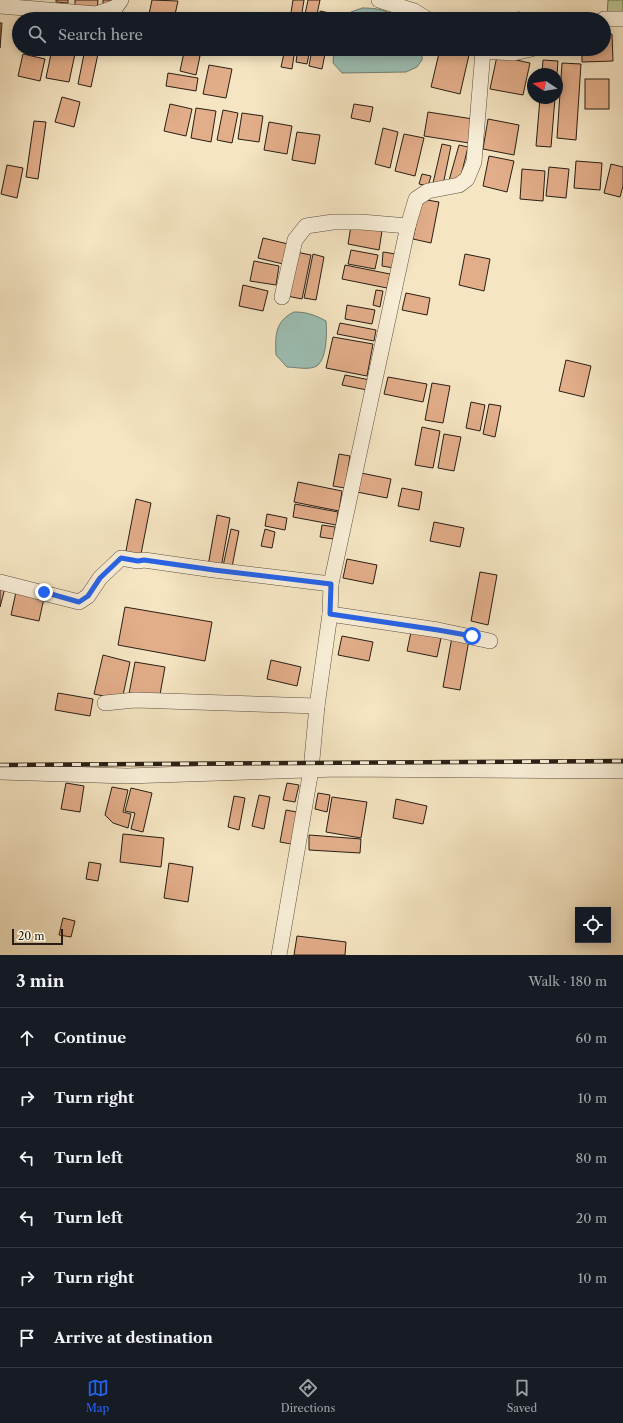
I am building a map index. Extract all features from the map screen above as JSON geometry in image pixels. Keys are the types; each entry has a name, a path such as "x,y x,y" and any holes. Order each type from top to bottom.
{"street":[{"path":"102,12 116,7 121,0"},
{"path":"383,0 416,12"},
{"path":"0,6 72,12"},
{"path":"611,19 623,19"},
{"path":"280,955 312,770 317,706 330,614 331,584 408,226 416,199 428,191 459,185 467,179 474,162 481,56"},
{"path":"282,297 295,240 306,226 333,222 361,222 408,226"},
{"path":"0,582 79,602 88,596 100,578 121,558 331,584"},
{"path":"330,614 438,630 490,640"},
{"path":"105,702 135,700 317,706"},
{"path":"0,772 127,776 312,770 623,771"}],"green space":[{"path":"608,0 623,0 623,17 611,17 611,12 607,12"}],"water":[{"path":"362,8 373,8 387,12 351,12"},
{"path":"334,56 422,56 422,60 417,67 406,72 342,73 333,63"},
{"path":"294,312 311,314 326,321 325,350 321,361 315,367 287,367 276,355 276,335 280,325 283,320"}],"building":[{"path":"56,0 68,0 68,3 56,2"},
{"path":"75,0 98,0 97,9 75,7"},
{"path":"103,0 111,0 110,5 103,4"},
{"path":"152,0 178,1 176,12 149,12"},
{"path":"293,0 304,0 302,12 291,12"},
{"path":"308,0 320,0 317,12 305,12"},
{"path":"0,23 2,23 0,48"},
{"path":"612,34 613,61 582,62 582,56 611,56"},
{"path":"23,56 32,56 45,59 40,81 18,76"},
{"path":"51,56 75,56 69,82 46,78"},
{"path":"84,56 98,56 91,87 78,84"},
{"path":"183,56 200,56 196,75 180,71"},
{"path":"283,56 294,56 292,69 281,67"},
{"path":"297,56 309,56 307,64 296,62"},
{"path":"311,56 325,56 322,69 309,66"},
{"path":"438,56 469,56 460,94 431,87"},
{"path":"497,56 530,63 529,68 527,68 527,77 523,95 490,89"},
{"path":"543,60 558,61 557,68 542,68"},
{"path":"562,63 581,64 576,140 557,138 559,104 563,104 563,68 562,68"},
{"path":"209,65 232,69 226,98 203,94"},
{"path":"168,73 198,78 196,91 166,86"},
{"path":"585,79 609,79 609,109 585,109"},
{"path":"62,97 80,102 74,127 55,122"},
{"path":"170,104 192,109 186,136 164,131"},
{"path":"354,104 373,107 370,122 351,118"},
{"path":"540,104 555,104 551,147 536,146"},
{"path":"196,108 216,111 211,142 191,138"},
{"path":"223,110 238,113 232,143 217,140"},
{"path":"428,112 473,119 469,143 424,136"},
{"path":"242,113 263,116 259,142 238,139"},
{"path":"488,119 519,125 514,155 483,149"},
{"path":"34,121 46,122 38,179 26,177"},
{"path":"269,122 292,126 287,154 264,150"},
{"path":"383,128 398,132 390,168 375,164"},
{"path":"297,132 320,135 315,164 292,160"},
{"path":"404,134 424,138 415,176 395,171"},
{"path":"442,144 451,146 443,185 433,183"},
{"path":"459,145 468,147 460,180 448,184"},
{"path":"489,156 514,161 507,192 483,186"},
{"path":"576,161 602,163 600,190 574,188"},
{"path":"611,164 623,167 623,186 620,197 604,193"},
{"path":"7,165 23,168 17,198 1,194"},
{"path":"549,167 569,169 566,198 546,196"},
{"path":"522,169 545,171 543,201 520,199"},
{"path":"422,174 431,176 428,186 419,184"},
{"path":"421,199 439,202 431,243 413,239"},
{"path":"351,226 382,231 379,250 348,244"},
{"path":"263,238 288,244 283,264 258,258"},
{"path":"351,250 378,255 375,269 348,264"},
{"path":"296,252 311,255 302,299 287,296"},
{"path":"383,252 396,254 394,268 382,266"},
{"path":"313,254 324,257 316,300 304,298"},
{"path":"465,254 490,259 484,291 459,285"},
{"path":"254,261 279,266 276,285 250,281"},
{"path":"345,265 390,274 387,288 342,279"},
{"path":"243,285 268,291 263,311 239,306"},
{"path":"376,290 383,291 380,307 373,305"},
{"path":"406,293 430,298 427,315 402,310"},
{"path":"347,305 375,310 372,324 345,319"},
{"path":"340,323 376,330 374,341 337,334"},
{"path":"333,337 373,344 367,376 326,368"},
{"path":"566,360 591,366 584,397 559,391"},
{"path":"345,375 370,380 367,390 342,385"},
{"path":"388,377 427,384 423,402 384,394"},
{"path":"432,383 450,386 443,423 425,420"},
{"path":"471,402 485,405 480,431 466,428"},
{"path":"489,404 501,406 495,437 483,434"},
{"path":"422,427 440,431 433,468 415,465"},
{"path":"444,434 461,437 454,471 438,468"},
{"path":"339,454 350,456 345,488 333,486"},
{"path":"361,473 391,479 387,498 357,492"},
{"path":"298,482 342,491 339,511 294,502"},
{"path":"402,488 422,492 419,510 398,506"},
{"path":"136,499 151,503 140,559 125,556"},
{"path":"295,504 338,512 336,525 293,517"},
{"path":"267,514 287,518 285,530 265,526"},
{"path":"217,515 230,518 221,568 208,566"},
{"path":"434,522 464,528 460,547 430,541"},
{"path":"322,525 335,527 333,539 320,537"},
{"path":"231,529 239,531 232,567 223,566"},
{"path":"265,529 275,532 272,548 261,546"},
{"path":"347,559 377,565 373,584 343,578"},
{"path":"480,572 497,575 488,625 471,621"},
{"path":"0,587 5,588 0,607"},
{"path":"16,592 44,598 39,621 11,615"},
{"path":"125,607 212,622 205,661 118,645"},
{"path":"411,632 441,638 437,657 407,651"},
{"path":"342,636 373,642 369,661 338,655"},
{"path":"452,637 469,640 460,690 443,687"},
{"path":"103,655 130,662 122,700 94,694"},
{"path":"271,660 301,667 297,686 267,679"},
{"path":"135,662 165,667 159,700 129,694"},
{"path":"58,693 93,699 90,716 55,710"},
{"path":"66,783 84,786 80,812 61,809"},
{"path":"287,783 299,785 295,802 283,800"},
{"path":"112,787 128,790 123,812 131,814 128,828 113,823 105,815"},
{"path":"131,788 152,793 143,832 131,829 135,813 125,811"},
{"path":"318,793 330,795 327,812 315,809"},
{"path":"259,795 270,797 264,829 252,826"},
{"path":"234,796 245,798 239,830 228,827"},
{"path":"332,797 367,802 361,838 326,832"},
{"path":"396,799 427,806 423,824 393,818"},
{"path":"286,810 297,812 291,844 280,842"},
{"path":"123,834 164,838 161,867 120,862"},
{"path":"309,835 361,839 360,853 309,850"},
{"path":"89,862 101,864 98,881 86,879"},
{"path":"169,863 193,867 188,902 164,898"},
{"path":"63,918 75,921 71,937 59,935"},
{"path":"297,936 346,942 345,955 294,955"}],"railway":[{"path":"0,765 623,761"}],"route":[{"path":"44,592 79,602 88,596 100,578 121,558 138,561 144,560 331,584 330,614 472,636"}]}
